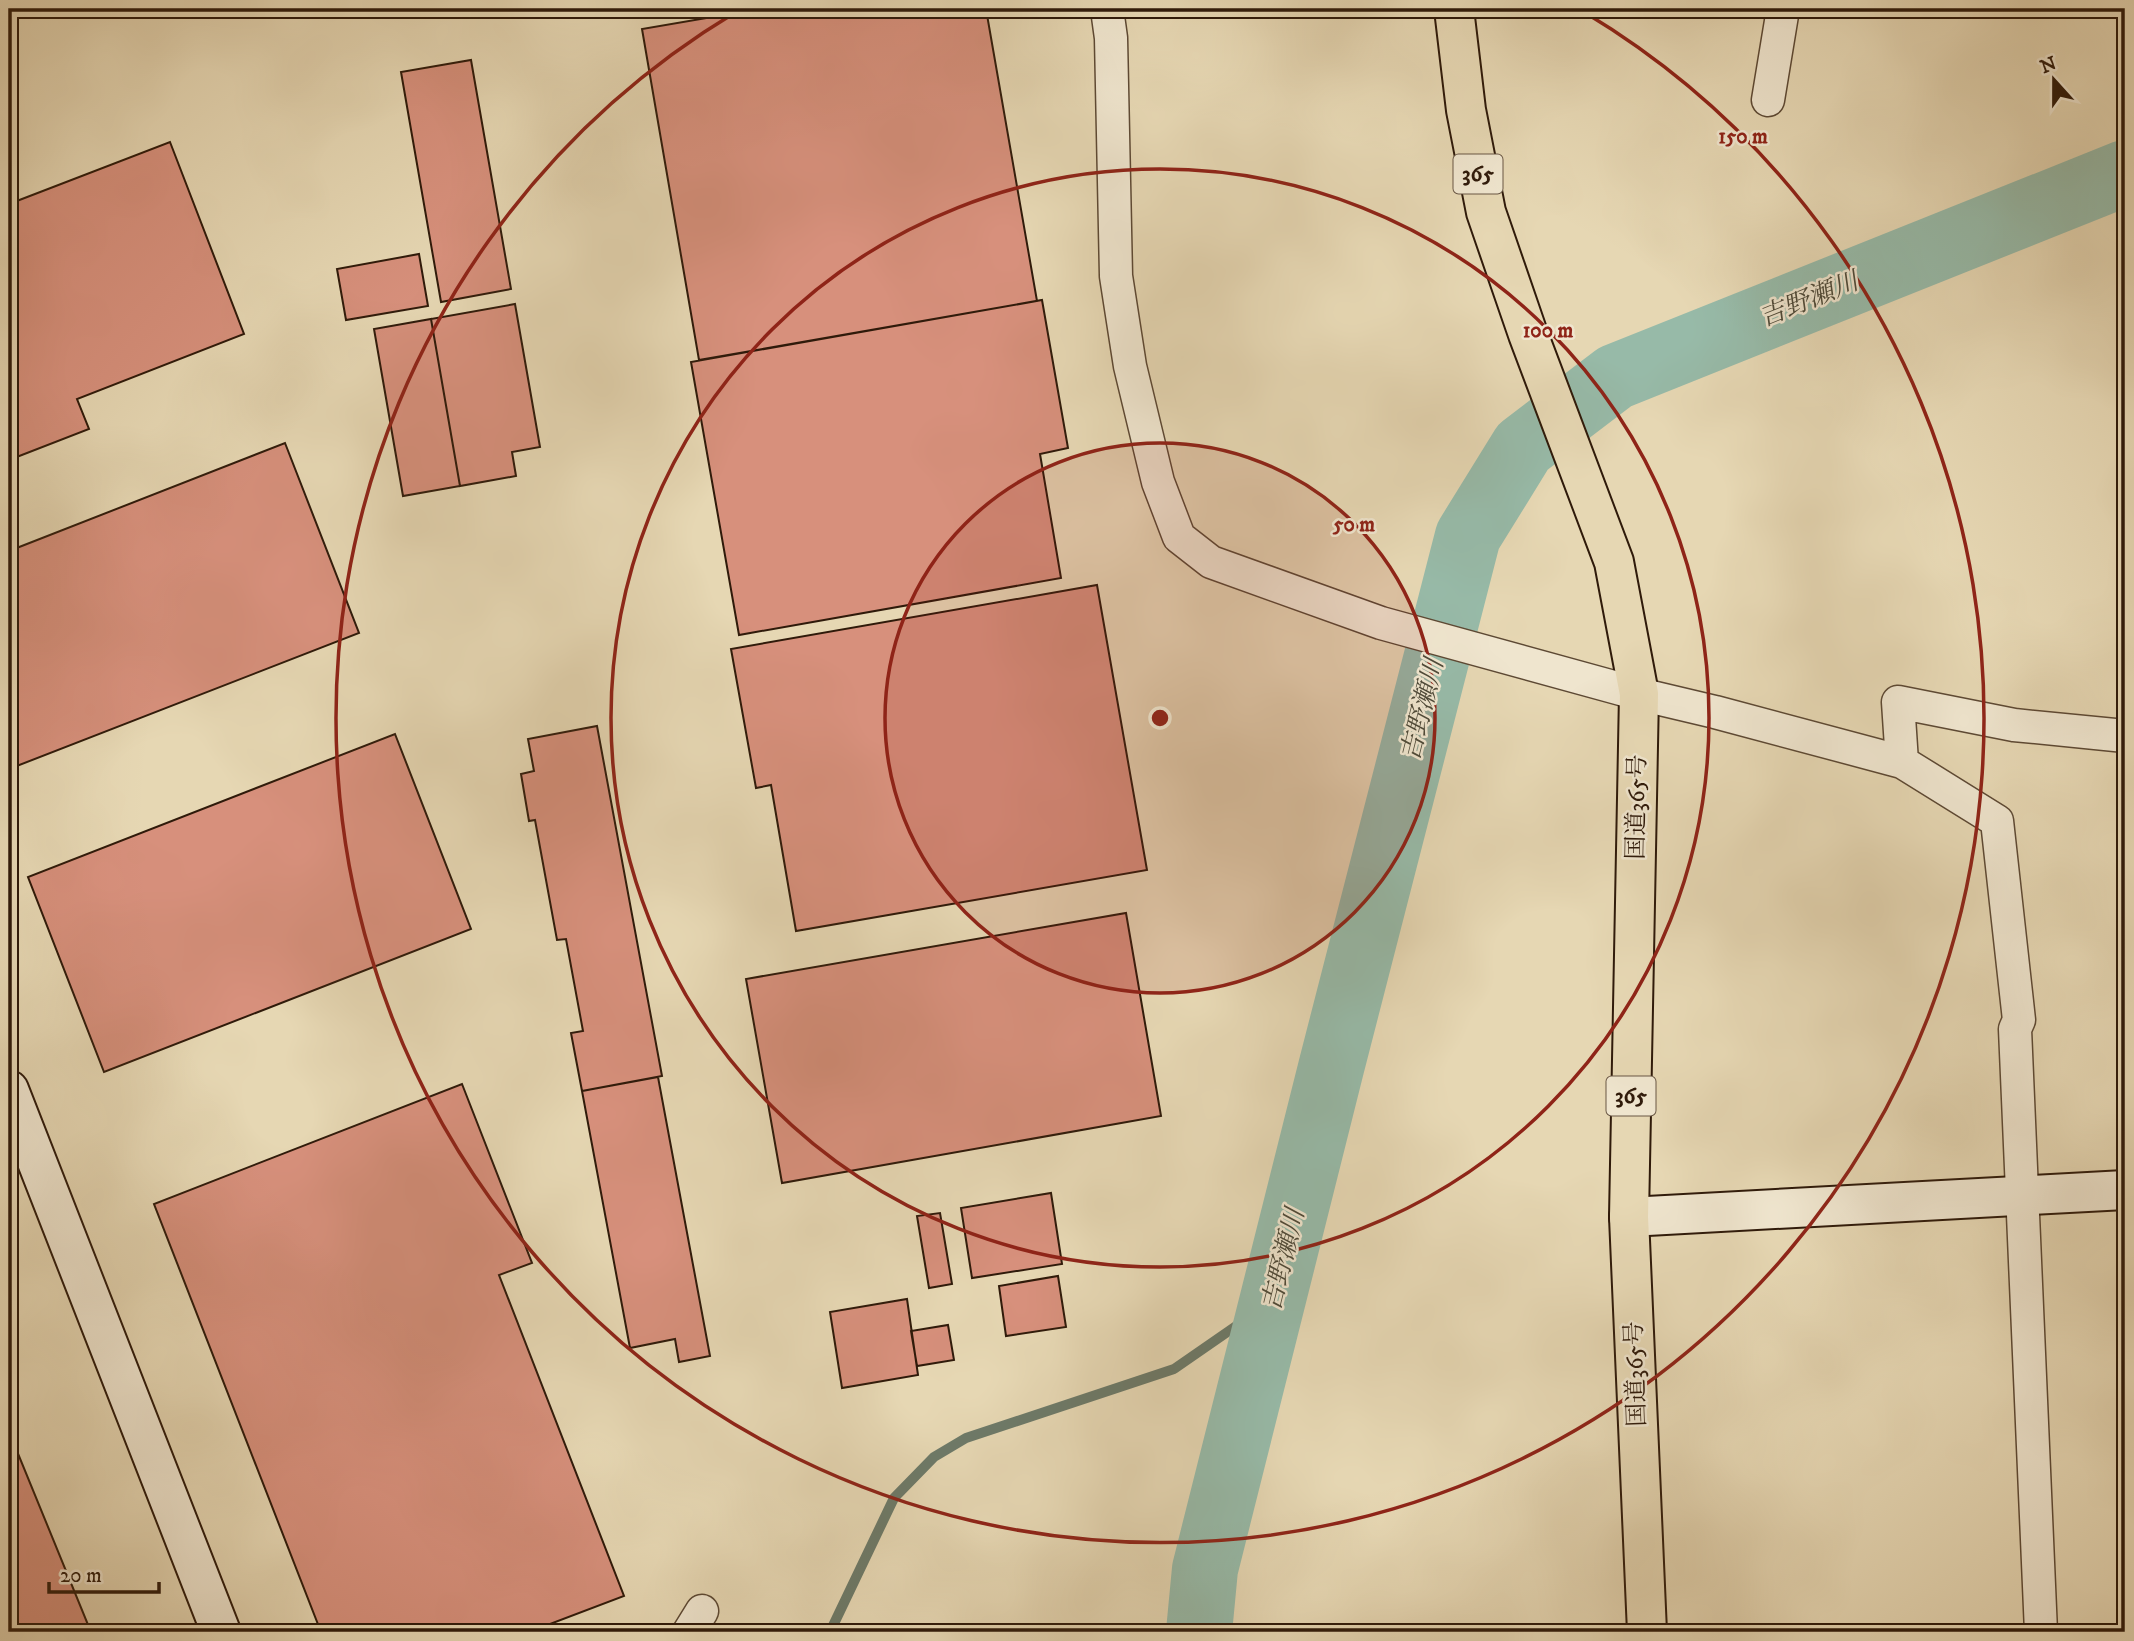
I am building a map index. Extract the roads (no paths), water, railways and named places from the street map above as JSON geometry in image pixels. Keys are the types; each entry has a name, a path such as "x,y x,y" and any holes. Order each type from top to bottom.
{"highway":[{"name":"国道365号","path":"1454,9 1466,110 1486,212 1528,334 1614,562 1639,694 1629,1217 1647,1632"}],"street":[{"path":"1107,9 1111,38 1116,276 1130,366 1157,482 1179,537 1211,562 1381,623 1902,762 1997,821 2019,1020 2015,1029 2041,1632"},
{"path":"1768,100 1783,9"},
{"path":"1902,762 1898,702 2014,725 2125,736"},
{"path":"9,1090 220,1632"},
{"path":"1629,1217 2125,1190"}],"waterway":[{"name":"吉野瀬川","path":"1199,1632 1205,1569 1468,536 1523,447 1615,377 2125,173"},
{"path":"830,1632 894,1498 934,1457 966,1438 1174,1369 1239,1324 1274,1290"}]}
